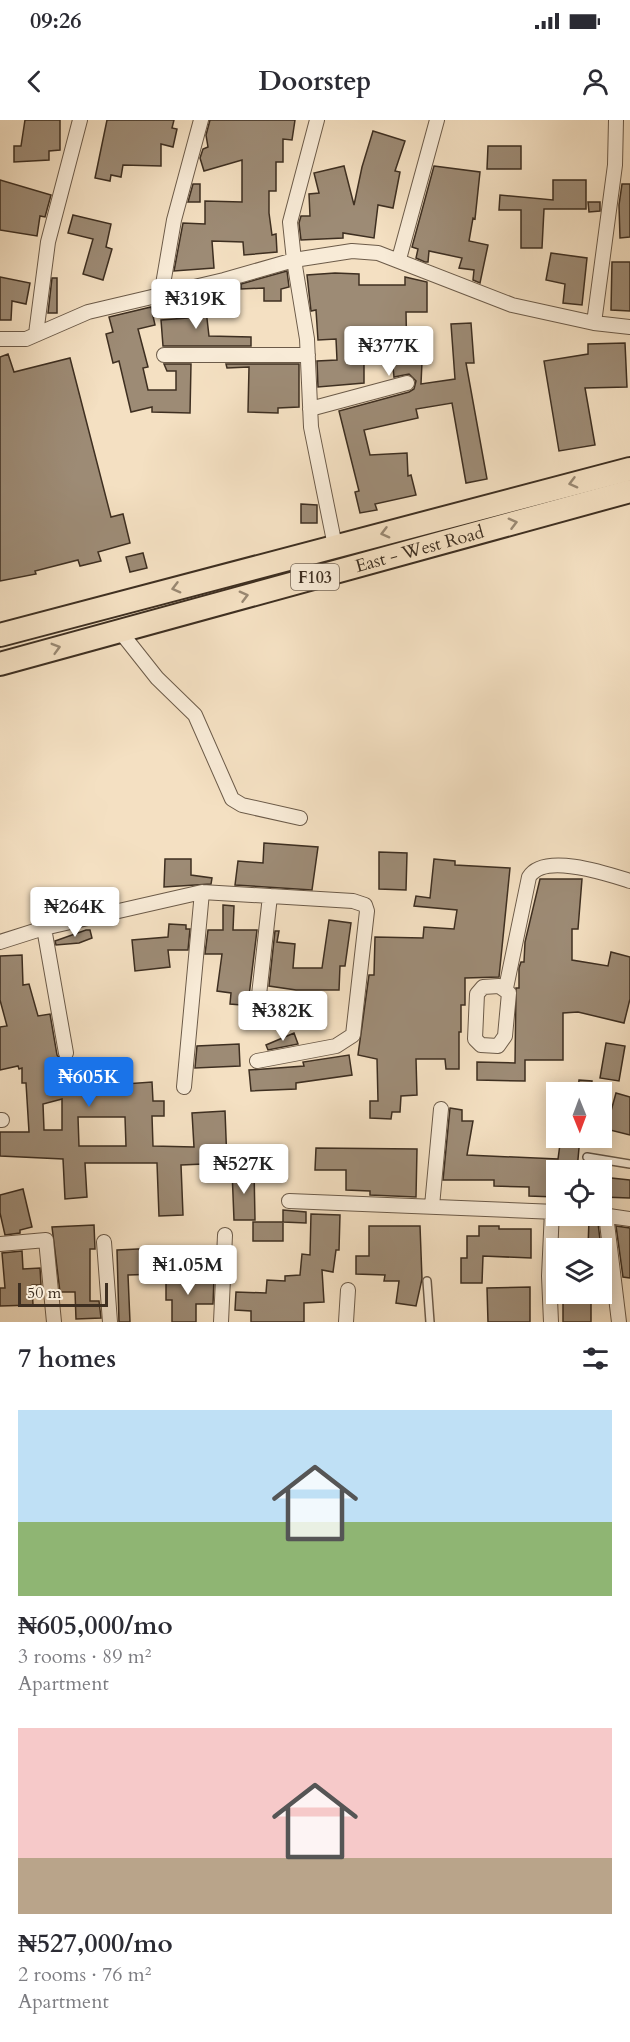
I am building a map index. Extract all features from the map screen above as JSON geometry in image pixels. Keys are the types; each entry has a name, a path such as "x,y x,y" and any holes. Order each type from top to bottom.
{"main road":[{"name":"East - West Road","path":"0,635 630,469"},
{"name":"East - West Road","path":"0,664 630,491"}],"street":[{"path":"36,334 48,242 81,120"},
{"path":"161,296 174,220 201,120"},
{"path":"317,120 290,222 308,355 310,409 335,546"},
{"path":"399,259 437,120"},
{"path":"594,324 615,165 616,120"},
{"path":"0,339 20,340 88,312 161,296 294,260 352,251 378,253 399,259 512,304 594,324 630,327"},
{"path":"164,355 308,355"},
{"path":"310,409 407,383"},
{"path":"119,630 157,678 195,715 232,799 242,805 300,818"},
{"path":"506,988 529,877 533,870 541,867 580,867 630,881"},
{"path":"184,1087 202,891"},
{"path":"0,942 44,928 202,891 353,902 365,905 367,911 353,1035 336,1046 257,1061"},
{"path":"258,1004 270,896"},
{"path":"44,928 66,1053"},
{"path":"432,1206 441,1109"},
{"path":"289,1201 546,1211"},
{"path":"612,1216 630,1219"},
{"path":"551,1322 549,1276 553,1226"},
{"path":"606,1226 619,1322"},
{"path":"221,1322 225,1235"},
{"path":"0,1244 46,1240 54,1322"},
{"path":"104,1242 110,1322"},
{"path":"346,1322 348,1290"}],"lane":[{"path":"587,1157 630,1164"},
{"path":"427,1281 429,1322"}],"building":[{"path":"25,120 60,120 60,150 49,151 49,160 14,162 14,146 21,146"},
{"path":"107,120 174,120 172,128 177,129 173,147 161,144 161,166 123,165 121,177 111,175 110,181 95,178"},
{"path":"210,120 295,120 292,140 283,139 283,162 276,162 276,191 269,191 269,213 272,235 276,234 277,252 244,255 243,242 212,241 214,268 174,271 183,223 205,224 205,201 242,202 242,160 204,171 200,158 203,149 208,147 206,135"},
{"path":"373,131 405,141 395,171 400,172 393,208 378,205 374,238 343,233 343,238 301,240 299,223 301,216 310,216 309,194 319,193 314,173 344,166 354,205"},
{"path":"488,146 521,146 521,169 487,169"},
{"path":"434,166 480,172 475,219 473,218 469,241 488,245 480,283 473,280 474,270 459,268 462,258 429,251 428,262 416,258 418,249 412,247"},
{"path":"0,180 51,195 45,217 40,216 37,236 0,230"},
{"path":"553,180 586,180 586,209 544,209 542,248 521,248 521,210 499,210 500,195 553,200"},
{"path":"193,184 200,184 200,202 188,202"},
{"path":"622,184 630,184 630,237 620,238 619,205"},
{"path":"588,202 600,202 600,211 589,212"},
{"path":"73,215 111,224 106,247 112,249 103,280 83,274 93,239 68,233"},
{"path":"551,253 587,258 582,305 563,303 565,284 546,280"},
{"path":"612,262 630,262 630,311 611,310"},
{"path":"287,271 289,287 281,289 281,301 264,301 264,288 241,289 241,284"},
{"path":"359,274 359,285 405,285 405,277 427,282 427,312 406,312 407,362 422,362 421,384 455,379 451,324 471,323 474,363 466,363 487,479 466,483 452,403 416,409 418,418 364,430 370,455 407,453 408,476 411,475 416,495 375,504 377,510 360,513 355,492 359,491 339,411 409,392 414,389 416,381 409,374 394,377 392,357 364,358 364,383 318,387 317,361 337,360 336,339 318,340 316,310 311,311 307,275"},
{"path":"0,277 30,283 26,304 12,301 11,320 0,320"},
{"path":"52,278 57,278 57,313 48,313"},
{"path":"205,301 209,336 251,337 251,346 163,346 161,320 187,318 185,303"},
{"path":"151,307 155,325 138,329 148,367 143,368 148,390 176,390 176,371 167,371 164,364 191,364 190,413 152,412 152,407 131,412 119,361 113,363 106,334 113,332 109,317"},
{"path":"625,343 627,387 585,388 595,445 559,451 544,361 588,354 588,344"},
{"path":"8,354 14,372 70,358 111,517 123,514 130,543 98,552 101,561 80,566 78,560 35,571 36,574 0,581 0,357"},
{"path":"226,364 299,364 299,407 278,408 278,413 248,412 249,367 227,368"},
{"path":"301,504 317,505 317,523 301,523"},
{"path":"143,553 147,568 130,572 126,557"},
{"path":"264,843 318,847 312,890 235,885 238,861 263,863"},
{"path":"379,852 407,853 406,890 379,889"},
{"path":"165,859 191,859 191,875 212,878 211,884 164,887"},
{"path":"434,859 455,861 455,865 510,868 499,977 465,978 465,1005 461,1005 461,1032 459,1032 459,1069 446,1069 445,1059 416,1059 417,1095 401,1096 400,1112 392,1112 391,1119 370,1118 370,1101 378,1101 377,1059 358,1055 369,975 374,975 375,937 423,938 424,927 454,929 457,910 414,906 416,896 430,898"},
{"path":"540,879 582,879 578,929 572,929 572,960 608,966 611,952 630,957 630,999 624,1023 578,1012 563,1013 563,1060 525,1060 525,1081 477,1080 477,1062 515,1063 516,988 519,988 519,968 521,962 524,962 525,942"},
{"path":"223,905 234,906 233,930 257,930 249,996 242,996 241,1005 230,1004 231,993 217,991 222,954 205,954 208,930 223,930"},
{"path":"60,907 62,915 45,918 44,910"},
{"path":"329,920 351,923 345,966 340,966 339,990 296,990 269,986 275,931 279,931 277,942 295,944 293,968 322,968"},
{"path":"169,924 186,925 186,929 190,929 188,950 168,950 170,967 135,971 132,940 168,937"},
{"path":"90,930 92,938 79,943 56,945 55,941"},
{"path":"22,955 23,985 29,984 38,1016 50,1014 57,1055 62,1061 70,1088 152,1082 153,1101 164,1101 164,1116 152,1116 153,1146 194,1147 192,1113 225,1111 227,1163 181,1165 183,1215 159,1216 157,1163 85,1163 87,1197 65,1199 63,1159 0,1156 0,1132 29,1132 26,1083 22,1083 22,1068 19,1069 18,1066 0,1070 0,1027 7,1026 0,1000 0,956","holes":["62,1099 62,1130 44,1130 43,1104","78,1117 125,1117 126,1146 79,1146"]},
{"path":"294,1033 298,1044 268,1050 266,1045"},
{"path":"606,1043 625,1046 619,1081 600,1078"},
{"path":"239,1044 240,1066 195,1068 197,1046"},
{"path":"349,1055 352,1075 296,1083 296,1089 251,1091 249,1070 304,1066 303,1062"},
{"path":"616,1093 630,1097 630,1135 612,1130 612,1107"},
{"path":"450,1108 462,1110 462,1121 473,1121 467,1155 558,1159 560,1148 579,1148 578,1160 546,1160 546,1197 529,1196 529,1187 494,1186 494,1180 443,1180"},
{"path":"316,1148 417,1149 416,1197 370,1195 370,1191 346,1190 346,1170 315,1170"},
{"path":"254,1169 255,1220 234,1220 232,1170"},
{"path":"612,1178 630,1180 630,1198 612,1197"},
{"path":"23,1189 32,1227 20,1230 20,1233 5,1235 0,1213 0,1195"},
{"path":"283,1210 306,1212 306,1223 283,1222"},
{"path":"311,1214 340,1215 339,1250 336,1250 333,1272 322,1270 324,1302 304,1303 304,1322 251,1322 251,1311 235,1310 236,1292 266,1293 267,1280 285,1281 285,1276 300,1275 302,1254 310,1255"},
{"path":"253,1222 283,1222 283,1241 253,1241"},
{"path":"94,1225 95,1249 90,1249 90,1301 99,1301 101,1318 76,1319 75,1292 60,1292 52,1227"},
{"path":"369,1226 420,1226 422,1279 416,1306 396,1303 399,1281 384,1281 385,1275 356,1274 356,1256 369,1256"},
{"path":"479,1226 499,1226 499,1229 531,1229 531,1258 483,1256 482,1283 461,1283 461,1258 467,1258 467,1236 479,1236"},
{"path":"589,1226 598,1226 600,1238 588,1238"},
{"path":"616,1226 630,1228 630,1278 623,1277"},
{"path":"159,1248 160,1274 128,1275 130,1322 119,1322 117,1250"},
{"path":"22,1251 23,1269 40,1268 41,1285 32,1285 33,1305 0,1306 0,1288 5,1288 2,1253"},
{"path":"166,1277 214,1278 213,1304 196,1304 196,1322 172,1322 172,1300 166,1300"},
{"path":"530,1287 530,1322 488,1322 487,1288"},
{"path":"563,1304 591,1304 591,1322 563,1322"}]}
